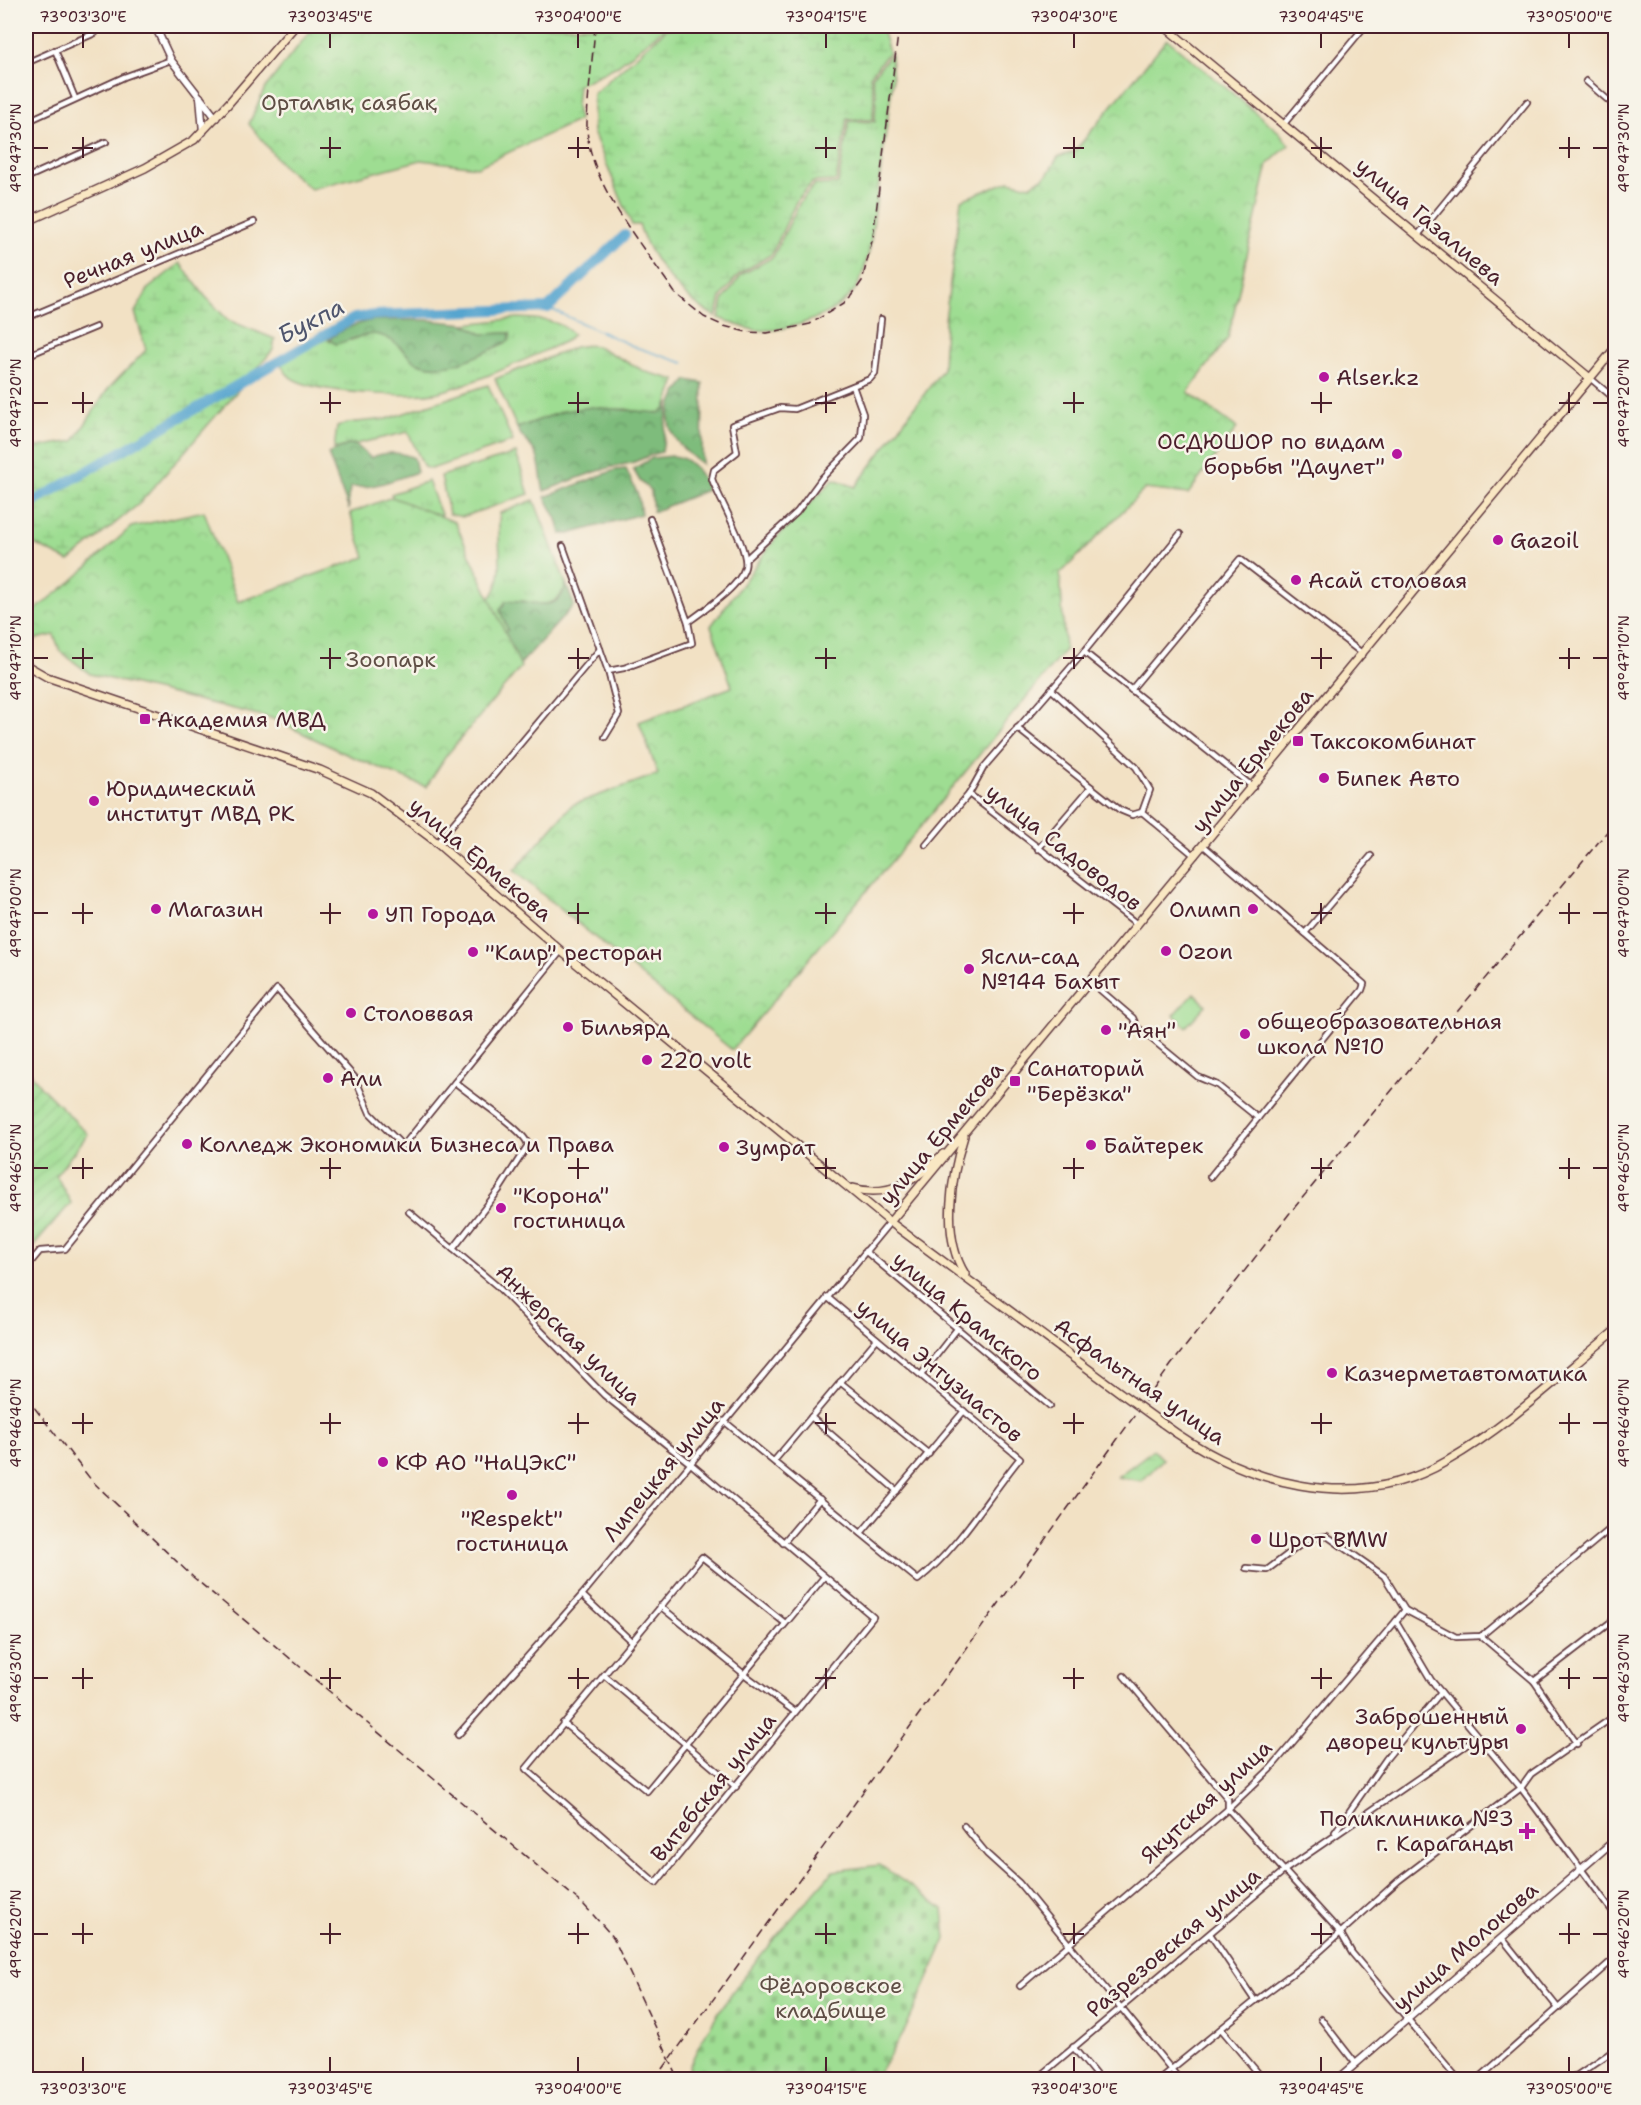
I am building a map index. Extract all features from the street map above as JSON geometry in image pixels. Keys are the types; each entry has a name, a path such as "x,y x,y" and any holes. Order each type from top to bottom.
{"main road":[{"path":"26,222 144,168 203,132 295,26"},
{"name":"улица Газалиева","path":"1164,26 1590,378"},
{"name":"улица Ермекова","path":"26,665 43,675 320,770 371,793 436,844 561,951 890,1222 1196,857 1616,347"},
{"path":"848,1186 869,1192 886,1191 915,1179 965,1132"},
{"path":"965,1132 953,1176 952,1229 958,1264 968,1279"},
{"name":"Асфальтная улица","path":"890,1222 1122,1394 1207,1453 1244,1471 1301,1486 1354,1488 1397,1481 1445,1462 1483,1439 1616,1330"}],"street":[{"path":"26,63 95,33 92,26"},
{"path":"154,26 171,60 216,118"},
{"path":"1283,125 1365,26"},
{"path":"56,50 75,98"},
{"path":"26,122 75,98 171,60"},
{"path":"1586,81 1616,107"},
{"path":"200,97 203,132"},
{"path":"1418,235 1527,102"},
{"path":"26,178 106,142"},
{"name":"Речная улица","path":"26,318 254,222"},
{"path":"746,559 712,479 714,470 737,452 732,425 780,408 795,409 870,379 875,373 881,319"},
{"path":"26,356 96,327"},
{"name":"улица Газалиева","path":"1590,378 1616,400"},
{"path":"688,622 728,589 743,572 746,559 796,512 822,478 861,438 863,414 853,386"},
{"path":"608,671 624,668 692,644 688,622 650,519"},
{"path":"926,845 969,794 984,767 1084,652 1180,534"},
{"path":"563,546 608,671 619,714 605,737"},
{"path":"1131,690 1240,559 1363,654"},
{"path":"436,844 600,649"},
{"path":"1084,652 1253,787"},
{"path":"1051,689 1136,767 1150,790 1142,812"},
{"path":"1017,728 1120,810 1132,815 1142,812"},
{"path":"1038,849 1091,787"},
{"name":"улица Садоводов","path":"969,794 1139,925"},
{"path":"1142,812 1196,857"},
{"path":"1204,846 1361,980 1364,987 1210,1177"},
{"path":"1305,933 1371,856"},
{"path":"26,1268 40,1251 65,1249 278,989 355,1078 370,1113 403,1146 561,951"},
{"path":"1091,982 1133,1018 1137,1027 1198,1077 1217,1085 1258,1118"},
{"path":"453,1249 498,1190 528,1145 524,1134 473,1099 455,1082"},
{"name":"Анжерская улица","path":"409,1212 497,1286 592,1384 873,1617"},
{"name":"Липецкая улица","path":"458,1734 582,1596 890,1222"},
{"name":"улица Крамского","path":"865,1251 1050,1406"},
{"name":"улица Энтузиастов","path":"827,1297 1020,1458 988,1498 958,1542 918,1580 861,1533"},
{"path":"921,1375 957,1329"},
{"path":"774,1461 878,1339"},
{"path":"840,1382 929,1454"},
{"path":"724,1421 861,1533 964,1412"},
{"path":"811,1417 897,1491"},
{"path":"783,1543 820,1499"},
{"path":"1246,1568 1267,1570 1308,1539 1327,1536 1384,1576 1405,1610 1456,1637 1481,1636 1616,1524"},
{"path":"785,1623 702,1557 563,1723 645,1791 824,1577"},
{"path":"582,1596 631,1641"},
{"path":"660,1606 795,1712"},
{"name":"Якутская улица","path":"1020,1986 1228,1809 1270,1768 1405,1610"},
{"name":"Витебская улица","path":"563,1723 526,1768 656,1882 873,1617"},
{"path":"1534,1681 1616,1618"},
{"path":"1396,1621 1441,1692 1521,1788 1616,1916"},
{"path":"1481,1636 1534,1681 1577,1744"},
{"path":"604,1675 736,1787"},
{"path":"1124,1676 1228,1799 1228,1809 1340,1932 1352,1953 1459,2079"},
{"name":"Разрезовская улица","path":"1334,1834 1386,1759 1441,1692"},
{"path":"1158,2079 1255,2001 1308,1962 1398,1881 1521,1788 1531,1774 1577,1744 1616,1714"},
{"name":"Разрезовская улица","path":"1035,2079 1285,1870 1334,1834 1478,1737"},
{"path":"964,1826 987,1854 1019,1883 1119,2008 1180,2079"},
{"name":"улица Молокова","path":"1337,2079 1616,1839"},
{"path":"1210,1934 1255,2001"},
{"path":"1502,1938 1558,2008"},
{"path":"1477,2079 1616,1957"},
{"path":"1321,2019 1356,2064"},
{"path":"1221,2029 1264,2079"},
{"path":"1073,2047 1100,2079"},
{"path":"1570,2079 1616,2049"}],"green space":[{"name":"Орталық саябақ","path":"314,26 667,26 617,66 578,85 576,107 579,120 477,167 421,160 311,189 282,165 249,124 265,88"},
{"path":"670,26 881,26 889,52 870,76 874,95 873,120 847,119 836,181 813,182 797,200 772,254 739,274 721,297 716,317 691,300 669,278 651,252 639,225 632,225 593,132 593,94"},
{"path":"1167,39 1279,132 1289,145 1268,164 1228,338 1188,392 1237,428 1188,494 1145,489 1060,574 1065,650 908,842 732,1050 514,871 572,805 658,774 639,722 732,687 711,626 776,538 834,479 855,487 943,369 945,320 961,200 1009,181 1030,186 1047,175 1058,157 1074,152"},
{"path":"891,54 893,81 870,248 856,288 848,298 825,314 796,325 755,330 719,318 723,300 741,275 773,257 800,202 814,185 838,184 849,121 875,122 876,94 872,77"},
{"path":"180,263 205,296 228,320 275,339 273,350 140,503 69,561 26,540 26,449 74,441 108,389 146,350 135,312 149,288"},
{"path":"518,318 555,323 573,334 566,341 506,368 443,391 412,394 368,393 307,385 293,379 280,363 336,334 329,340 352,340 366,333 386,335 416,362 438,366 456,364 509,341 510,333 482,334 465,324"},
{"path":"374,320 428,320 465,324 482,334 510,333 509,341 476,357 452,365 428,366 416,362 399,346 375,334 336,344 329,340 350,327"},
{"path":"589,345 599,347 646,372 676,380 666,408 659,413 646,414 626,409 564,411 517,428 495,379 575,347"},
{"path":"687,380 703,383 702,464 681,446 670,426 671,405"},
{"path":"488,385 513,441 431,469 424,467 408,432 334,449 337,427 347,423 387,419"},
{"path":"669,401 662,452 598,471 544,491 537,456 517,428 564,411 592,407 659,413 666,408"},
{"path":"350,444 357,446 371,458 392,453 414,458 417,472 376,485 351,487 348,497 349,510 328,454"},
{"path":"516,453 529,494 462,517 449,514 441,476"},
{"path":"673,456 685,460 695,468 707,490 653,512 651,491 640,481 633,469 652,458"},
{"path":"626,469 638,495 641,514 569,534 561,534 557,519 545,497 615,470"},
{"path":"428,481 444,522 396,510 391,494"},
{"name":"Зоопарк","path":"392,497 455,522 521,667 446,756 426,787 348,755 271,718 90,674 60,651 54,635 26,641 26,617 72,581 131,527 204,511 238,602 365,557 350,513"},
{"path":"534,500 566,584 563,591 550,603 537,604 524,601 500,610 508,630 472,644 478,605 492,596 497,585 500,564 500,513"},
{"path":"566,584 574,605 514,671 501,633 508,630 500,610 506,601 549,604 562,595"},
{"path":"1194,993 1206,1005 1186,1027 1174,1015"},
{"path":"26,1067 41,1087 88,1134 56,1175 71,1203 26,1255"},
{"path":"1153,1450 1163,1459 1142,1481 1117,1477"},
{"name":"Фёдоровское кладбище","path":"880,1865 943,1909 946,1939 905,2030 875,2079 693,2079 689,2067 717,2014 773,1940 833,1871"}],"waterway":[{"name":"Букпа","path":"26,506 354,318 375,315 548,308 625,235"},
{"path":"548,308 635,347 684,363"}],"railway":[{"path":"595,26 587,122 589,144 606,189 633,234 675,293 704,317 724,326 746,332 767,333 810,324 844,303 862,281 873,237 899,26"},
{"path":"655,2080 1171,1365 1289,1214 1616,821"},
{"path":"26,1397 92,1481 193,1577 584,1905 613,1937 679,2080"}],"place":[{"name":"Alser.kz","path":"1324,377"},
{"name":"ОСДЮШОР по видам борьбы \"Даулет\"","path":"1397,454"},
{"name":"Gazoil","path":"1498,540"},
{"name":"Асай столовая","path":"1296,580"},
{"name":"Академия МВД","path":"145,719"},
{"name":"Таксокомбинат","path":"1298,741"},
{"name":"Бипек Авто","path":"1324,778"},
{"name":"Юридический институт МВД РК","path":"94,801"},
{"name":"Магазин","path":"156,909"},
{"name":"Олимп","path":"1253,909"},
{"name":"УП Города","path":"373,914"},
{"name":"Ozon","path":"1166,951"},
{"name":"\"Каир\" ресторан","path":"473,952"},
{"name":"Ясли-сад №144 Бахыт","path":"969,969"},
{"name":"Столоввая","path":"351,1013"},
{"name":"Бильярд","path":"568,1027"},
{"name":"\"Аян\"","path":"1106,1030"},
{"name":"общеобразовательная школа №10","path":"1245,1034"},
{"name":"220 volt","path":"647,1060"},
{"name":"Али","path":"328,1078"},
{"name":"Санаторий \"Берёзка\"","path":"1015,1081"},
{"name":"Колледж Экономики Бизнеса и Права","path":"187,1144"},
{"name":"Байтерек","path":"1091,1145"},
{"name":"Зумрат","path":"724,1147"},
{"name":"\"Корона\" гостиница","path":"501,1208"},
{"name":"Казчерметавтоматика","path":"1332,1373"},
{"name":"КФ АО \"НаЦЭкС\"","path":"383,1462"},
{"name":"\"Respekt\" гостиница","path":"512,1495"},
{"name":"Шрот BMW","path":"1256,1539"},
{"name":"Заброшенный дворец культуры","path":"1521,1729"},
{"name":"Поликлиника №3 г. Караганды","path":"1527,1831"}]}
